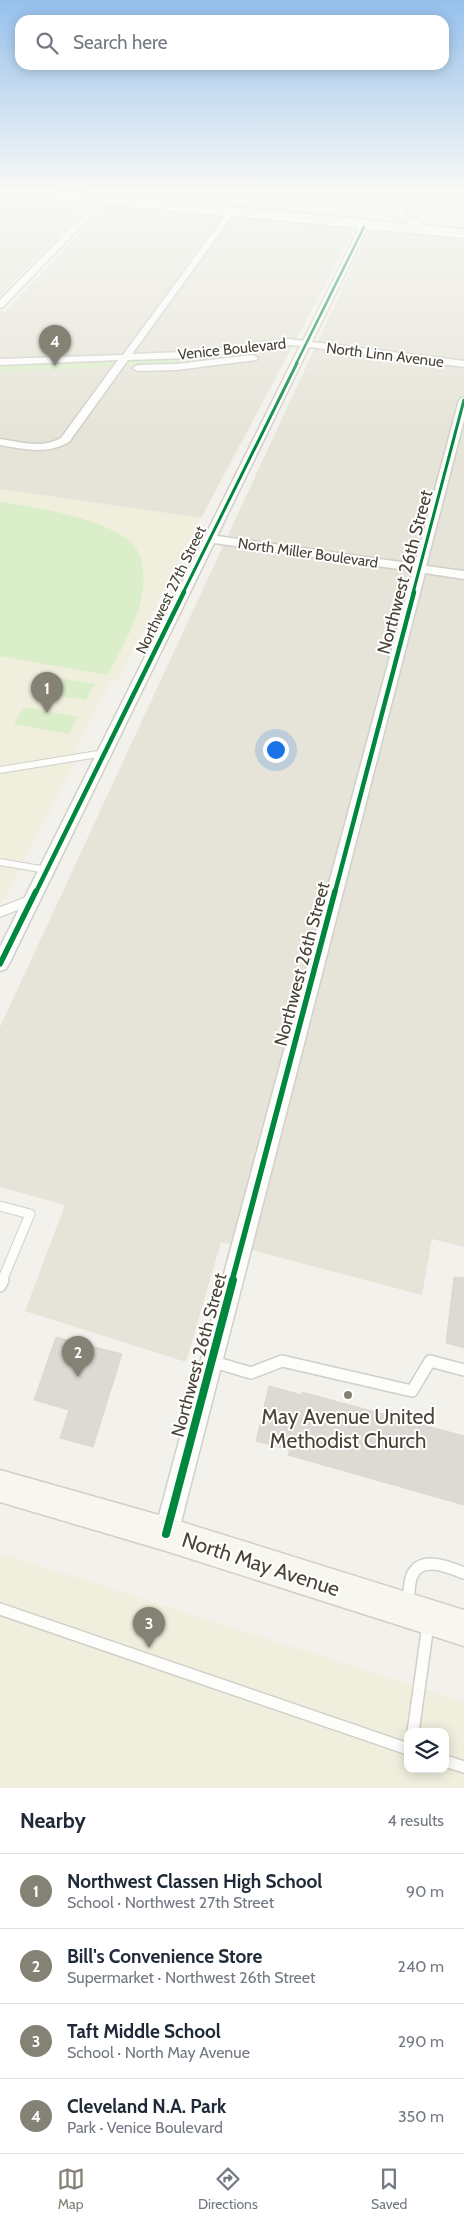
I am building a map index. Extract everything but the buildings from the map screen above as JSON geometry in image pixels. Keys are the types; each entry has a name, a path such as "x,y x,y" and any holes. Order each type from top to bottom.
{"main road":[{"name":"North May Avenue","path":"0,1486 166,1534 464,1628"}],"street":[{"path":"0,305 33,271"},
{"path":"0,442 34,447 54,445 65,440 111,369 125,358 188,271"},
{"name":"Northwest 27th Street","path":"0,964 342,271"},
{"name":"Venice Boulevard","path":"0,362 185,355 290,342 306,346"},
{"name":"Venice Boulevard","path":"294,352 306,346"},
{"name":"North Linn Avenue","path":"306,346 464,364"},
{"name":"Venice Boulevard","path":"111,369 176,367 266,356"},
{"name":"Northwest 26th Street","path":"166,1534 464,400"},
{"name":"North Miller Boulevard","path":"211,539 464,576"}],"lane":[{"path":"0,770 104,753"},
{"path":"0,862 46,870"},
{"path":"0,912 32,899"},
{"path":"0,1206 30,1214 0,1286"},
{"path":"212,1361 251,1373 282,1361 412,1391 430,1361 464,1370"},
{"path":"413,1728 418,1614 413,1574 422,1565 430,1562 464,1573"},
{"path":"0,1609 404,1748"},
{"path":"449,1762 464,1767"}],"shaded area":[{"path":"0,271 24,271 0,296"},
{"path":"43,271 332,271 201,518 0,489 0,311 6,311"},
{"path":"350,271 464,271 464,1247 432,1239 422,1295 221,1242 186,1362 25,1311 65,1205 0,1187 0,1027"},
{"path":"0,489 201,518 117,681 111,680 77,746 72,767 0,906"},
{"path":"0,1553 464,1702 464,1788 0,1788"}],"green space":[{"path":"289,345 296,348 196,363 122,366 126,361 187,358"},
{"path":"117,361 113,365 106,367 0,372 0,364"},
{"path":"0,502 53,511 96,523 128,540 137,550 142,565 141,598 137,614 123,647 107,675 0,656"},
{"path":"42,675 95,684 86,700 32,691"},
{"path":"24,707 78,717 69,734 14,724"}],"cycle path":[{"path":"0,964 342,271"},
{"path":"166,1534 464,400"}],"place":[{"name":"Cleveland N.A. Park","path":"55,366"},
{"name":"Northwest Classen High School","path":"47,713"},
{"name":"Bill's Convenience Store","path":"78,1377"},
{"name":"May Avenue United Methodist Church","path":"348,1395"},
{"name":"Taft Middle School","path":"149,1648"}]}
